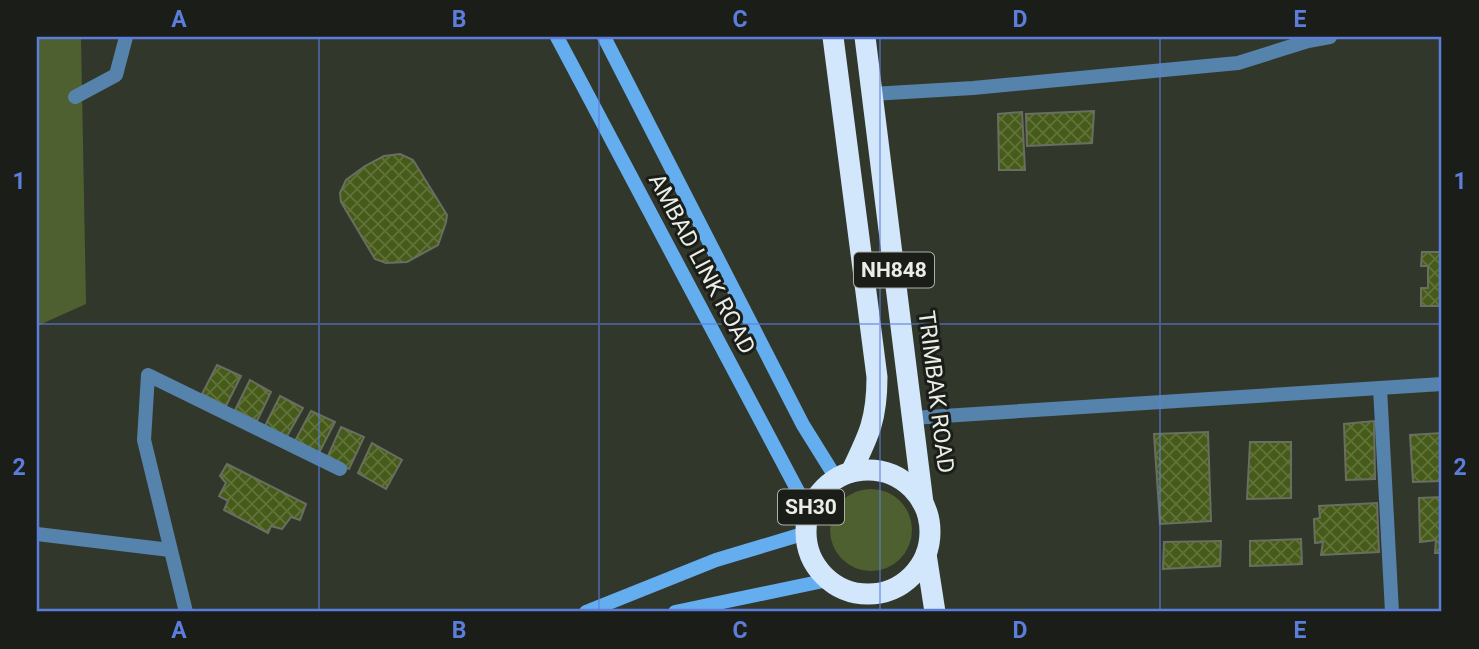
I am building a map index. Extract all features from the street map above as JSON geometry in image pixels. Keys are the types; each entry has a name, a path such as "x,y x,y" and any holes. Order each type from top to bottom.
{"highway":[{"name":"NH848","path":"832,37 877,377 872,430 843,475"},
{"name":"TRIMBAK ROAD","path":"865,37 923,503 929,519 930,536 926,554 935,612"},
{"name":"TRIMBAK ROAD","path":"843,475 877,470 898,477 911,487 923,503"},
{"name":"SH30","path":"843,475 827,485 814,500 809,512 807,546 814,563 828,580 864,604 909,579 926,554"}],"main road":[{"name":"AMBAD LINK ROAD","path":"557,37 809,512"},
{"name":"AMBAD LINK ROAD","path":"604,37 803,425 843,475"},
{"path":"586,612 716,560 806,533"},
{"path":"675,612 828,580"}],"street":[{"path":"75,97 116,75 126,37"},
{"path":"872,94 973,88 1238,63 1308,41 1330,37"},
{"path":"186,612 144,440 148,375 340,469"},
{"path":"912,418 1442,384"},
{"path":"1380,388 1392,612"},
{"path":"37,534 170,550"}],"green space":[{"path":"37,37 81,37 86,304 37,326"},
{"path":"871,489 887,492 900,501 909,514 912,530 909,546 900,559 887,568 871,571 855,568 842,559 833,546 830,530 833,514 842,501 855,492"}],"building":[{"path":"1094,111 1092,143 1027,146 1026,114"},
{"path":"1022,112 1025,170 999,170 998,114"},
{"path":"400,154 413,160 447,215 438,245 407,262 386,263 375,259 341,202 340,193 346,180 365,166 384,156"},
{"path":"1422,252 1442,252 1442,306 1421,306 1421,288 1428,288 1428,266 1421,266"},
{"path":"217,365 241,376 226,406 202,394"},
{"path":"250,380 271,392 257,421 235,410"},
{"path":"280,396 303,408 286,438 265,426"},
{"path":"311,411 335,422 319,453 295,441"},
{"path":"1374,421 1375,479 1346,480 1344,424"},
{"path":"341,427 364,437 349,469 327,458"},
{"path":"1208,432 1211,521 1160,524 1154,434"},
{"path":"1442,433 1442,481 1413,482 1410,435"},
{"path":"1250,442 1291,442 1291,498 1247,499"},
{"path":"372,443 402,460 386,489 358,473"},
{"path":"227,464 306,504 300,520 291,517 282,529 271,526 268,533 224,510 228,501 219,496 226,483 220,476"},
{"path":"1442,497 1442,553 1435,553 1436,540 1420,542 1419,498"},
{"path":"1377,503 1379,552 1321,555 1323,542 1315,543 1314,519 1320,518 1319,506"},
{"path":"1301,539 1302,564 1250,566 1250,541"},
{"path":"1221,541 1220,566 1163,569 1164,542"}]}
